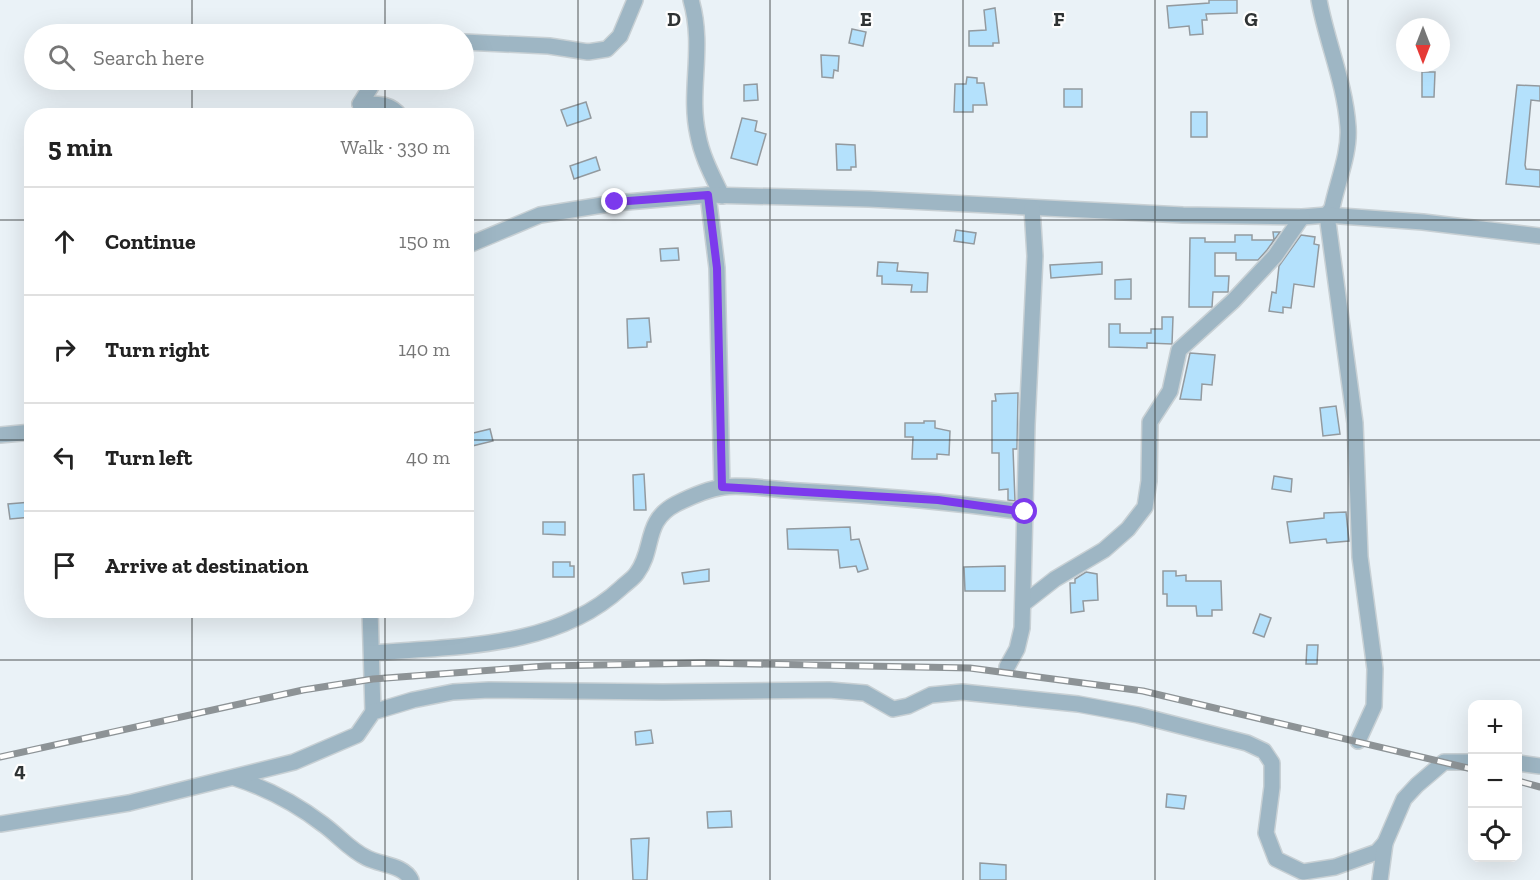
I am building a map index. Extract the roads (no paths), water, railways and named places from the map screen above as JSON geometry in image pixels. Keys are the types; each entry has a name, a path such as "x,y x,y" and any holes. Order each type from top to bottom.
{"street":[{"path":"474,42 549,46 588,52 607,49 620,36 634,0"},
{"path":"691,0 698,35 695,100 697,134 715,196 722,487"},
{"path":"1319,0 1325,32 1339,75 1348,129 1332,208 1327,215 1355,423 1360,557 1375,669 1374,706 1358,741"},
{"path":"369,90 360,104 386,105 393,108"},
{"path":"474,243 540,215 615,202 715,196 869,199 1032,208 1302,218 1327,215 1423,222 1540,236"},
{"path":"1006,667 1017,650 1022,628 1035,256 1032,208"},
{"path":"1023,604 1055,579 1104,550 1128,529 1145,507 1149,481 1150,422 1170,391 1179,350 1233,301 1275,256 1302,218"},
{"path":"0,435 24,433"},
{"path":"372,653 481,644 540,634 579,618 609,599 638,573 651,530 660,515 675,504 722,487 938,500 1025,512"},
{"path":"0,824 86,811 205,782 235,778 294,762 339,745 357,735 373,712 370,618"},
{"path":"373,712 413,700 489,690 663,692 829,690 865,693 893,709 908,706 931,695 952,692 999,694 1138,716 1247,743 1264,751 1272,763 1272,787 1266,833 1276,859 1303,872 1365,858 1377,852 1385,843"},
{"path":"1380,880 1385,843 1404,799 1444,762 1468,762"},
{"path":"1522,764 1540,766"},
{"path":"235,778 254,784 297,807 322,823 361,855 397,868 408,874 411,880"}],"railway":[{"path":"0,757 303,690 373,679 546,666 704,663 970,668 1143,691 1468,768"},
{"path":"1522,782 1540,787"}]}
